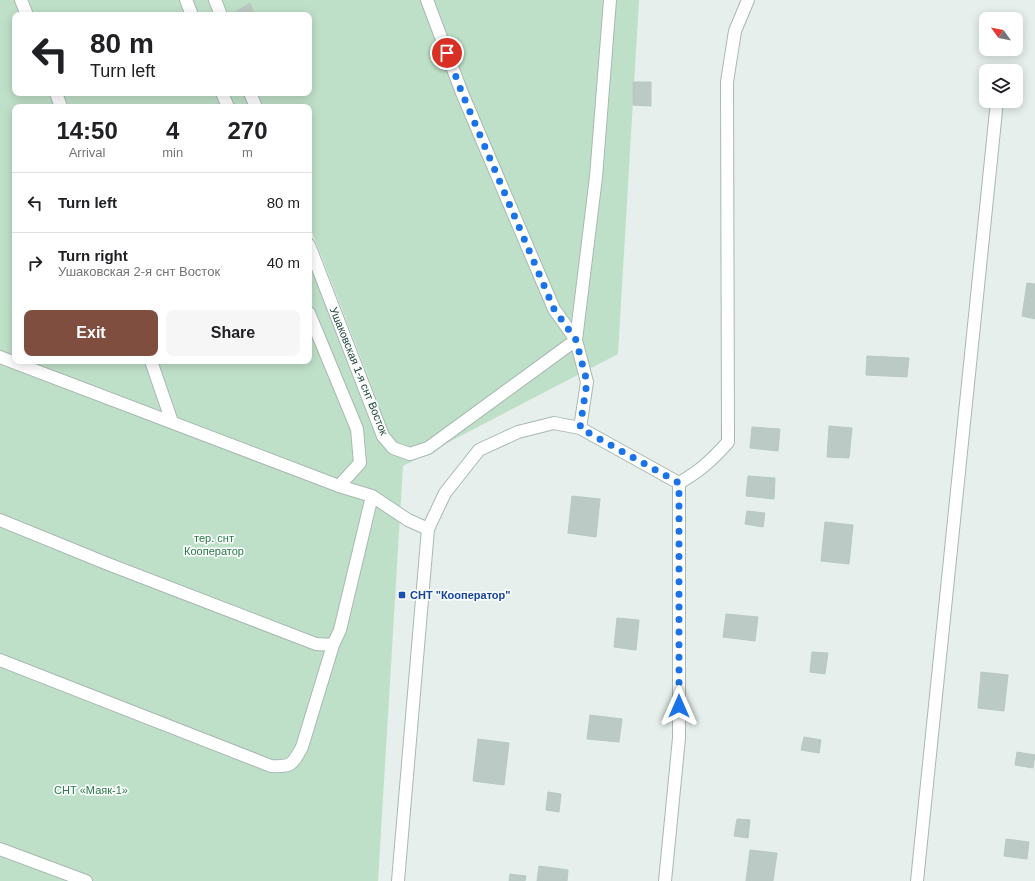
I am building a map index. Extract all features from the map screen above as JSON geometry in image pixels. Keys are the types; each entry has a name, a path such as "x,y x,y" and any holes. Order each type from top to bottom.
{"street":[{"path":"21,0 26,12"},
{"path":"186,0 191,12"},
{"path":"216,0 220,12"},
{"path":"427,0 462,93 554,309 576,340 587,382 580,428"},
{"path":"576,340 596,177 610,0"},
{"path":"679,483 699,471 716,456 728,442 727,82 735,31 748,0"},
{"path":"917,881 996,108"},
{"name":"Ушаковская 1-я снт Восток","path":"312,253 383,436 393,448 410,454 428,448 576,340"},
{"path":"312,320 357,428 360,463 339,486"},
{"path":"0,357 12,362"},
{"path":"19,364 339,486 372,496 408,520 428,529"},
{"path":"152,364 172,422"},
{"path":"398,881 428,529 445,493 479,450 518,432 554,424 580,428 679,483"},
{"path":"665,881 679,738 679,483"},
{"path":"0,660 271,766 284,766 294,762 302,747 333,645 340,630 372,496"},
{"path":"0,520 108,564 316,644 333,645"},
{"path":"0,848 55,875 86,881"}],"green space":[{"path":"0,0 217,0 222,12 12,12 12,96 255,96 259,104 12,104 12,364 312,364 312,237 378,402 312,232 312,104 262,104 259,96 312,96 312,12 227,12 222,0 639,0 618,354 403,466 378,881 0,881"}],"building":[{"path":"250,3 253,12 237,12"},
{"path":"633,82 651,82 651,106 633,105"},
{"path":"1027,283 1035,284 1035,319 1022,316"},
{"path":"867,356 909,358 907,377 866,375"},
{"path":"829,426 852,428 849,458 827,457"},
{"path":"752,427 780,429 778,451 750,448"},
{"path":"748,476 775,478 774,499 746,496"},
{"path":"572,496 600,499 596,537 568,533"},
{"path":"747,511 765,513 763,527 745,524"},
{"path":"825,522 853,525 849,564 821,561"},
{"path":"726,614 758,617 755,641 723,637"},
{"path":"617,618 639,620 636,650 614,647"},
{"path":"812,652 828,653 825,674 810,672"},
{"path":"981,672 1008,675 1004,711 978,708"},
{"path":"590,715 622,719 619,742 587,739"},
{"path":"804,737 821,740 819,753 801,750"},
{"path":"478,739 509,743 504,785 473,781"},
{"path":"1017,752 1035,755 1033,768 1015,765"},
{"path":"548,792 561,794 559,812 546,810"},
{"path":"737,819 750,820 748,838 734,836"},
{"path":"1006,839 1029,842 1027,859 1004,856"},
{"path":"750,850 777,853 773,881 746,881"},
{"path":"539,866 568,870 567,881 537,881"},
{"path":"510,874 526,876 525,881 509,881"}],"place":[{"name":"СНТ \"Кооператор\"","path":"402,595"}],"route":[{"path":"447,53 462,93 554,309 576,340 587,382 580,428 679,483 679,706"}],"park label":[{"name":"тер. снт Кооператор","path":"214,544"},
{"name":"СНТ «Маяк-1»","path":"91,790"}]}
